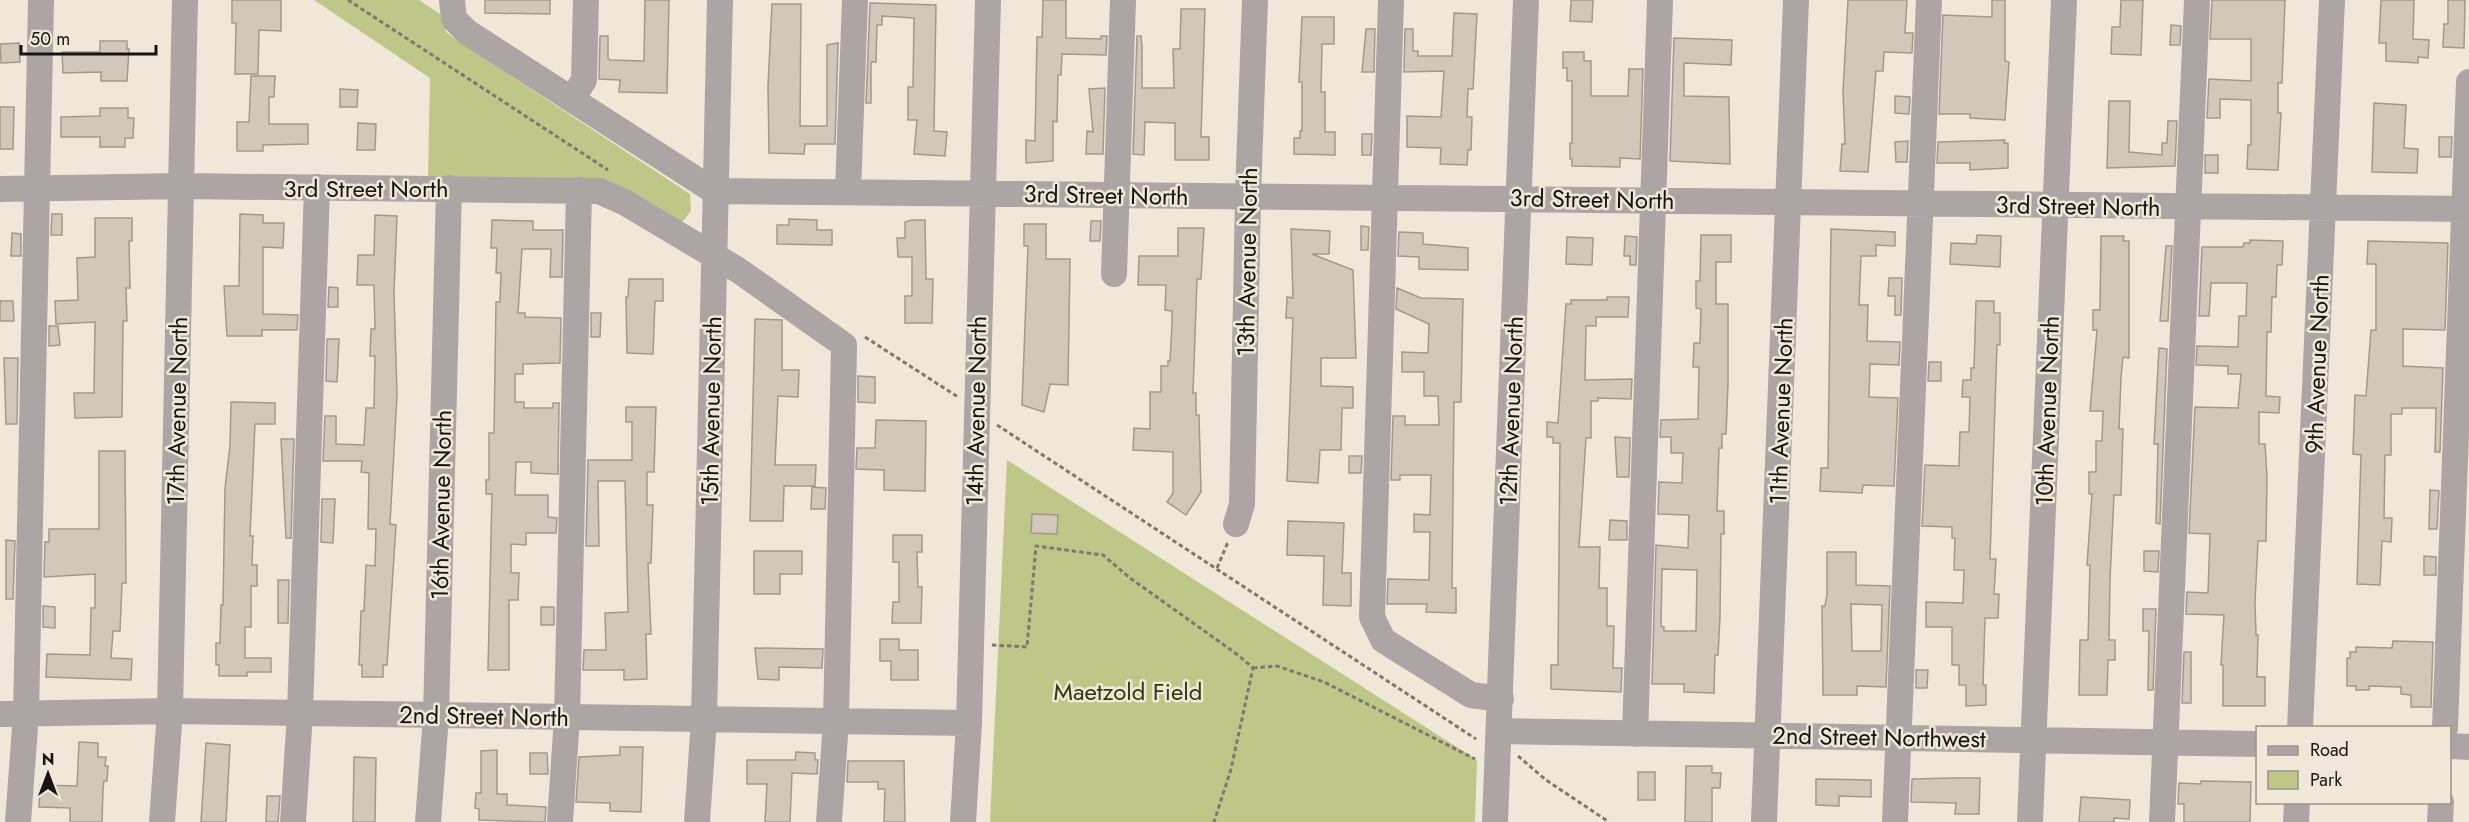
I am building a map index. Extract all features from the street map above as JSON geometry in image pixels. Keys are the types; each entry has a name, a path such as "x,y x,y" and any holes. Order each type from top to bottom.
{"street":[{"path":"18,822 26,714 41,0"},
{"name":"17th Avenue North","path":"162,822 170,711 183,186 185,0"},
{"path":"572,99 584,80 586,0"},
{"name":"15th Avenue North","path":"697,822 704,719 720,0"},
{"path":"848,191 855,0"},
{"name":"14th Avenue North","path":"963,822 969,723 988,0"},
{"path":"1114,274 1123,0"},
{"name":"13th Avenue North","path":"1236,524 1242,504 1248,196 1255,0"},
{"path":"1391,0 1372,617 1383,640 1472,695 1501,699"},
{"name":"12th Avenue North","path":"1495,822 1489,736 1501,699 1526,0"},
{"path":"1635,734 1660,0"},
{"name":"11th Avenue North","path":"1764,822 1796,0"},
{"path":"1895,822 1929,0"},
{"name":"10th Avenue North","path":"2030,822 2064,0"},
{"path":"2162,822 2197,0"},
{"name":"9th Avenue North","path":"2300,726 2332,0"},
{"path":"448,7 467,32 714,191"},
{"path":"2445,726 2467,209 2469,82"},
{"name":"3rd Street North","path":"0,189 183,186 579,190 611,195 738,270 844,345 836,721"},
{"path":"293,822 300,713 317,188"},
{"name":"16th Avenue North","path":"428,822 436,716 448,188"},
{"path":"560,822 567,717 579,190"},
{"name":"3rd Street North","path":"714,191 1384,196 2188,208 2467,209"},
{"name":"2nd Street North","path":"0,714 170,711 969,723"},
{"path":"829,822 836,721"},
{"name":"2nd Street Northwest","path":"1489,736 1635,734 1899,736 2256,744"},
{"path":"2451,746 2469,747"},
{"path":"2296,822 2297,804"},
{"path":"2440,822 2441,804"}],"path":[{"path":"994,423 1217,568 1489,736"},
{"path":"1217,568 1236,524"},
{"path":"995,645 1027,647 1036,546 1103,555 1253,668 1277,666 1324,682 1477,760"},
{"path":"1214,822 1231,769 1253,668"},
{"path":"1515,754 1545,780 1609,822"}],"green space":[{"path":"314,0 419,0 440,14 446,32 454,38 690,194 691,211 680,225 624,189 428,177 430,78"},
{"name":"Maetzold Field","path":"1007,460 1477,760 1475,822 990,822"}],"building":[{"path":"232,0 281,0 281,31 259,30 258,74 235,74 236,23 232,23"},
{"path":"485,0 550,0 550,14 485,13"},
{"path":"645,0 669,0 667,93 619,92 620,80 599,79 600,36 608,36 608,58 610,60 644,61"},
{"path":"1043,0 1066,0 1066,38 1101,39 1101,36 1107,36 1106,55 1062,54 1061,75 1058,75 1057,122 1053,121 1053,161 1026,163 1026,140 1035,141 1037,37 1042,37"},
{"path":"1571,0 1593,0 1592,22 1570,21"},
{"path":"1848,0 1907,0 1905,33 1913,33 1912,53 1884,52 1883,71 1876,71 1868,172 1840,171 1842,144 1845,144 1843,91"},
{"path":"1992,0 2005,0 2005,61 2009,62 2005,120 1970,118 1970,114 1939,114 1943,15 1992,17"},
{"path":"2121,0 2143,0 2141,55 2111,54 2112,27 2120,27"},
{"path":"2212,0 2285,0 2282,83 2278,83 2278,113 2281,113 2278,170 2247,169 2248,145 2251,145 2251,100 2220,99 2220,118 2207,118 2209,79 2251,81 2251,39 2210,39"},
{"path":"2381,0 2414,0 2413,39 2429,40 2428,58 2418,57 2418,63 2386,61 2386,43 2379,43"},
{"path":"2448,0 2465,0 2464,48 2443,47 2444,24 2448,24"},
{"path":"870,3 936,5 934,131 947,132 945,156 914,154 917,120 908,120 908,87 913,87 914,18 882,16 882,25 877,25 876,62 871,62 871,103 866,103"},
{"path":"772,4 801,4 800,126 827,126 827,45 838,43 835,144 805,144 804,154 769,153 768,86"},
{"path":"1181,9 1205,9 1201,137 1209,137 1209,160 1175,160 1175,123 1145,122 1144,155 1133,154 1137,36 1141,36 1142,88 1174,88 1173,49 1180,49"},
{"path":"1454,13 1477,14 1473,89 1468,89 1467,117 1472,117 1471,150 1468,150 1467,165 1440,164 1441,148 1407,147 1407,116 1441,117 1444,71 1404,72 1405,29 1413,29 1413,51 1418,51 1418,56 1452,56"},
{"path":"1302,17 1334,17 1334,44 1322,44 1321,92 1325,92 1325,132 1335,132 1335,155 1294,154 1294,138 1300,138 1300,131 1302,131 1302,82 1299,82"},
{"path":"2171,25 2181,26 2180,45 2170,45"},
{"path":"1366,29 1375,29 1374,72 1362,72"},
{"path":"1674,38 1732,40 1731,65 1684,63 1684,96 1729,97 1730,164 1670,161"},
{"path":"100,41 127,41 127,49 129,49 127,81 101,81 101,72 63,73 62,52 100,52"},
{"path":"19,43 20,62 1,63 0,44"},
{"path":"1563,52 1584,52 1584,61 1591,61 1591,96 1628,96 1629,69 1643,69 1640,159 1620,158 1620,167 1572,166 1570,143 1572,143 1572,81 1567,81 1567,68 1563,68"},
{"path":"251,76 275,76 274,97 269,97 269,124 308,124 308,144 263,145 263,151 237,151 237,122 249,122"},
{"path":"1105,88 1103,154 1086,154 1087,131 1093,132 1089,89"},
{"path":"340,89 358,90 357,107 340,107"},
{"path":"1895,96 1910,97 1909,114 1895,113"},
{"path":"2109,101 2130,101 2129,152 2162,155 2162,143 2167,143 2168,121 2177,121 2175,166 2107,168"},
{"path":"2374,103 2406,105 2404,148 2418,149 2417,173 2372,172"},
{"path":"0,107 14,107 13,149 0,149"},
{"path":"100,108 128,108 128,118 134,118 133,138 125,138 125,147 100,147 100,137 61,137 61,117 100,116"},
{"path":"358,123 376,124 375,150 357,150"},
{"path":"1362,134 1372,134 1371,155 1362,155"},
{"path":"2439,137 2452,137 2451,157 2439,157"},
{"path":"2005,140 2004,143 2008,143 2008,168 1970,170 1970,163 1937,163 1938,142"},
{"path":"1908,141 1907,162 1896,162 1895,142"},
{"path":"2205,155 2218,155 2218,173 2205,173"},
{"path":"52,214 62,214 62,235 51,235"},
{"path":"240,214 263,215 263,223 284,223 283,248 263,247 263,314 298,315 297,330 262,330 262,336 227,336 224,286 239,286"},
{"path":"375,215 397,216 394,293 397,395 390,524 396,525 387,665 383,665 383,677 362,677 362,665 359,665 366,565 375,566 376,529 368,529 369,473 361,472 362,461 323,461 325,416 336,416 336,444 364,445 366,408 374,408 375,356 370,356 371,329 375,329 374,285 357,285 358,255 374,255"},
{"path":"95,218 132,218 132,241 129,241 130,288 126,288 127,321 123,321 122,417 75,418 74,393 94,393 95,322 56,324 55,301 78,300 77,258 95,257"},
{"path":"789,219 817,220 817,230 832,230 832,245 777,244 777,225 789,225"},
{"path":"492,220 533,221 533,230 563,230 562,277 550,277 551,249 522,249 518,313 525,313 525,317 561,318 560,363 523,364 523,374 515,374 515,402 524,402 524,408 553,408 553,403 559,403 558,474 531,473 531,462 516,462 515,495 548,495 548,517 557,518 556,533 526,533 526,545 511,544 511,573 519,573 518,600 509,600 509,670 488,670 492,494 486,494 486,480 489,480 489,433 494,433 496,302 500,302 501,273 496,273 497,248 491,248"},
{"path":"925,220 926,279 933,279 932,323 905,323 905,296 912,296 912,257 898,257 897,238 905,238 905,222"},
{"path":"1091,221 1101,221 1100,241 1090,241"},
{"path":"1024,224 1046,224 1046,259 1070,259 1068,385 1050,384 1044,412 1022,405 1028,246 1024,246"},
{"path":"1361,226 1369,227 1368,250 1361,250"},
{"path":"1178,228 1204,228 1201,279 1197,279 1193,393 1196,393 1196,415 1199,415 1201,492 1186,515 1167,502 1173,493 1173,452 1133,450 1134,428 1150,429 1150,392 1161,392 1161,366 1168,366 1168,361 1170,361 1172,324 1172,311 1165,310 1166,285 1138,285 1139,256 1178,256"},
{"path":"1291,229 1330,231 1329,254 1312,254 1353,270 1356,358 1321,358 1321,386 1353,387 1353,408 1342,408 1341,450 1320,450 1318,483 1287,481 1293,318 1286,318 1287,297 1293,298"},
{"path":"1831,229 1895,232 1895,246 1876,245 1876,256 1861,256 1859,305 1868,305 1867,341 1900,342 1899,365 1870,364 1869,397 1898,398 1894,486 1863,485 1862,493 1820,491 1821,468 1828,468"},
{"path":"1399,232 1423,233 1423,244 1468,248 1468,270 1419,269 1419,257 1398,256"},
{"path":"12,233 21,234 21,256 11,256"},
{"path":"1701,235 1731,235 1731,262 1716,262 1716,304 1728,304 1728,384 1726,434 1722,434 1722,448 1719,448 1717,511 1724,511 1724,534 1721,534 1720,617 1718,655 1715,655 1714,693 1684,692 1684,684 1652,684 1656,545 1688,548 1689,515 1658,514 1659,482 1682,483 1683,453 1671,453 1671,437 1660,437 1661,420 1698,419 1699,367 1693,367 1694,343 1700,343 1701,309 1696,308 1696,281 1700,281","holes":["1662,569 1697,570 1696,631 1664,631 1664,627 1661,626"]},
{"path":"1977,235 2001,236 2000,267 1950,264 1951,243 1976,244"},
{"path":"1625,236 1637,237 1636,265 1630,265 1630,256 1624,256"},
{"path":"2101,236 2124,236 2123,241 2129,241 2129,358 2123,357 2121,377 2119,429 2123,429 2121,495 2114,495 2110,579 2109,640 2115,640 2115,660 2108,660 2107,695 2079,695 2080,640 2088,640 2090,565 2087,565 2092,494 2089,494 2089,472 2096,472 2096,441 2102,441 2103,411 2090,411 2097,330 2093,330 2093,310 2100,310"},
{"path":"1567,237 1593,238 1592,265 1566,264"},
{"path":"2250,240 2283,241 2282,265 2277,265 2276,297 2272,297 2271,332 2267,332 2266,396 2280,397 2279,413 2259,412 2259,444 2265,444 2267,477 2266,541 2258,541 2255,602 2256,635 2258,635 2257,677 2265,677 2265,706 2223,706 2223,665 2221,665 2224,615 2186,614 2187,592 2208,593 2210,534 2189,533 2195,407 2238,408 2241,374 2228,374 2228,366 2196,365 2197,346 2238,347 2239,316 2246,316 2247,283 2211,283 2209,316 2199,316 2202,247 2243,247 2244,243 2250,243"},
{"path":"2368,241 2448,243 2445,330 2403,329 2403,366 2443,368 2440,452 2435,452 2436,408 2402,408 2402,414 2391,414 2391,455 2385,455 2384,518 2392,518 2391,542 2382,541 2380,585 2357,584 2361,455 2353,454 2355,395 2366,396 2371,330 2376,330 2376,264 2367,264"},
{"path":"2166,246 2172,246 2168,321 2160,321"},
{"path":"1889,278 1902,278 1901,315 1895,315 1895,296 1888,296"},
{"path":"629,279 663,279 663,301 655,301 653,354 627,353 626,297 628,297"},
{"path":"329,287 338,288 338,307 328,307"},
{"path":"1397,288 1421,298 1463,299 1461,402 1454,402 1452,588 1456,588 1456,613 1426,612 1427,604 1387,604 1388,579 1429,580 1430,532 1414,532 1414,514 1430,515 1431,475 1400,475 1400,480 1391,480 1393,416 1405,416 1405,425 1439,425 1438,396 1424,396 1424,372 1402,372 1402,352 1428,353 1429,324 1396,309"},
{"path":"1607,297 1629,297 1628,317 1596,317 1596,326 1586,326 1585,380 1632,379 1631,399 1598,398 1598,401 1591,401 1591,438 1586,438 1579,547 1600,547 1599,588 1607,588 1607,626 1614,626 1613,668 1622,668 1621,692 1551,689 1551,665 1558,665 1560,443 1553,443 1553,437 1547,437 1547,422 1558,423 1566,304 1571,304 1571,300 1607,300"},
{"path":"0,301 13,301 14,321 0,321"},
{"path":"1976,301 1994,301 1994,313 2000,313 1990,559 1996,559 1994,594 1999,594 1998,618 1985,618 1983,685 1986,685 1986,705 1966,706 1966,685 1959,685 1959,665 1952,665 1952,627 1926,627 1926,602 1963,603 1964,570 1954,570 1955,538 1952,538 1952,527 1922,526 1925,465 1959,466 1960,432 1969,432 1970,397 1962,397 1963,380 1971,380 1971,368 1974,368"},
{"path":"591,313 601,313 600,337 591,337"},
{"path":"755,319 782,320 782,370 799,370 798,397 778,396 775,465 816,465 815,486 784,486 783,521 750,521"},
{"path":"49,326 58,326 60,345 49,346"},
{"path":"327,339 339,339 337,382 326,381"},
{"path":"2159,348 2167,349 2160,524 2156,523 2158,444 2154,444"},
{"path":"4,358 18,358 17,424 6,424"},
{"path":"1929,362 1941,362 1941,381 1928,381"},
{"path":"858,376 875,377 875,403 858,402"},
{"path":"231,402 275,403 275,424 255,424 250,536 253,536 252,565 257,565 257,586 251,586 251,627 245,627 245,658 271,658 271,672 247,672 247,676 219,676 219,665 216,665 216,643 220,643 221,605 223,605 225,488 230,446"},
{"path":"626,407 656,407 654,472 647,472 647,505 653,505 651,563 648,563 651,634 646,634 647,679 624,680 624,670 583,670 584,650 606,650 605,613 628,612 625,481 598,481 599,546 586,546 588,460 632,460 632,422 626,422"},
{"path":"876,420 926,421 925,491 884,490 884,470 856,469 857,448 875,448"},
{"path":"1615,437 1630,438 1629,477 1617,477"},
{"path":"281,439 294,439 291,538 286,538"},
{"path":"99,451 125,451 126,583 122,583 120,631 113,631 111,658 132,659 131,680 46,677 47,654 90,655 91,608 95,608 95,574 44,577 45,542 49,542 49,529 99,529"},
{"path":"1349,456 1362,456 1361,473 1349,473"},
{"path":"812,487 826,488 825,509 811,509"},
{"path":"2430,490 2439,491 2437,529 2429,529"},
{"path":"322,499 335,499 333,543 321,542"},
{"path":"1032,514 1058,515 1057,534 1031,533"},
{"path":"1610,520 1627,521 1627,540 1609,540"},
{"path":"1288,521 1344,523 1342,573 1351,573 1351,606 1323,605 1324,556 1287,555"},
{"path":"893,535 922,535 922,552 917,552 918,587 922,587 921,623 892,623 893,602 899,602 899,562 893,562"},
{"path":"6,540 15,541 13,599 6,599"},
{"path":"754,551 802,551 802,574 780,574 780,594 754,594"},
{"path":"2144,551 2159,551 2158,572 2144,571"},
{"path":"1827,552 1856,552 1856,585 1890,586 1886,687 1857,686 1857,695 1823,695 1822,606 1825,606","holes":["1851,604 1882,605 1881,651 1852,651"]},
{"path":"2424,556 2436,557 2436,575 2424,575"},
{"path":"278,580 289,580 288,623 278,623"},
{"path":"43,606 55,607 55,628 43,627"},
{"path":"541,607 554,607 554,625 541,625"},
{"path":"2143,609 2156,609 2153,690 2148,690 2149,631 2143,631"},
{"path":"880,639 899,639 899,650 918,650 918,680 891,680 891,661 880,661"},
{"path":"2393,641 2433,642 2431,707 2411,707 2411,695 2401,694 2401,687 2369,686 2369,690 2356,690 2356,686 2347,686 2347,658 2350,658 2350,652 2356,652 2356,647 2392,648"},
{"path":"755,648 823,649 822,668 779,667 779,680 758,679"},
{"path":"2184,652 2191,652 2191,703 2182,703"},
{"path":"1916,670 1928,670 1927,688 1916,688"},
{"path":"79,742 98,743 98,757 106,757 105,766 108,766 107,781 104,781 103,789 102,822 70,822 70,808 39,807 40,785 77,786"},
{"path":"206,743 230,745 226,822 201,822"},
{"path":"620,747 643,747 641,812 610,811 610,803 576,802 579,757 620,755"},
{"path":"497,750 497,794 507,794 507,805 546,807 545,822 479,820 479,809 475,808 476,793 481,793 481,751"},
{"path":"796,752 815,753 815,760 818,760 817,774 792,773 790,822 765,822 767,784 747,784 747,760 795,760"},
{"path":"530,753 547,753 548,774 530,774"},
{"path":"354,757 376,758 375,822 353,822"},
{"path":"848,761 904,761 905,822 884,822 885,789 878,789 878,782 847,782"},
{"path":"1686,766 1712,766 1712,773 1721,773 1720,788 1712,788 1712,822 1685,822"},
{"path":"1638,772 1655,772 1655,800 1638,800"},
{"path":"1980,778 1979,814 1955,814 1956,803 1911,802 1912,779"},
{"path":"1816,779 1871,780 1871,797 1839,796 1839,806 1816,805"},
{"path":"2201,781 2251,782 2250,822 2184,822 2184,804 2178,804 2179,783 2201,784"},
{"path":"267,796 280,796 278,822 266,822"},
{"path":"2081,797 2130,800 2129,819 2114,818 2114,822 2079,822"}]}
